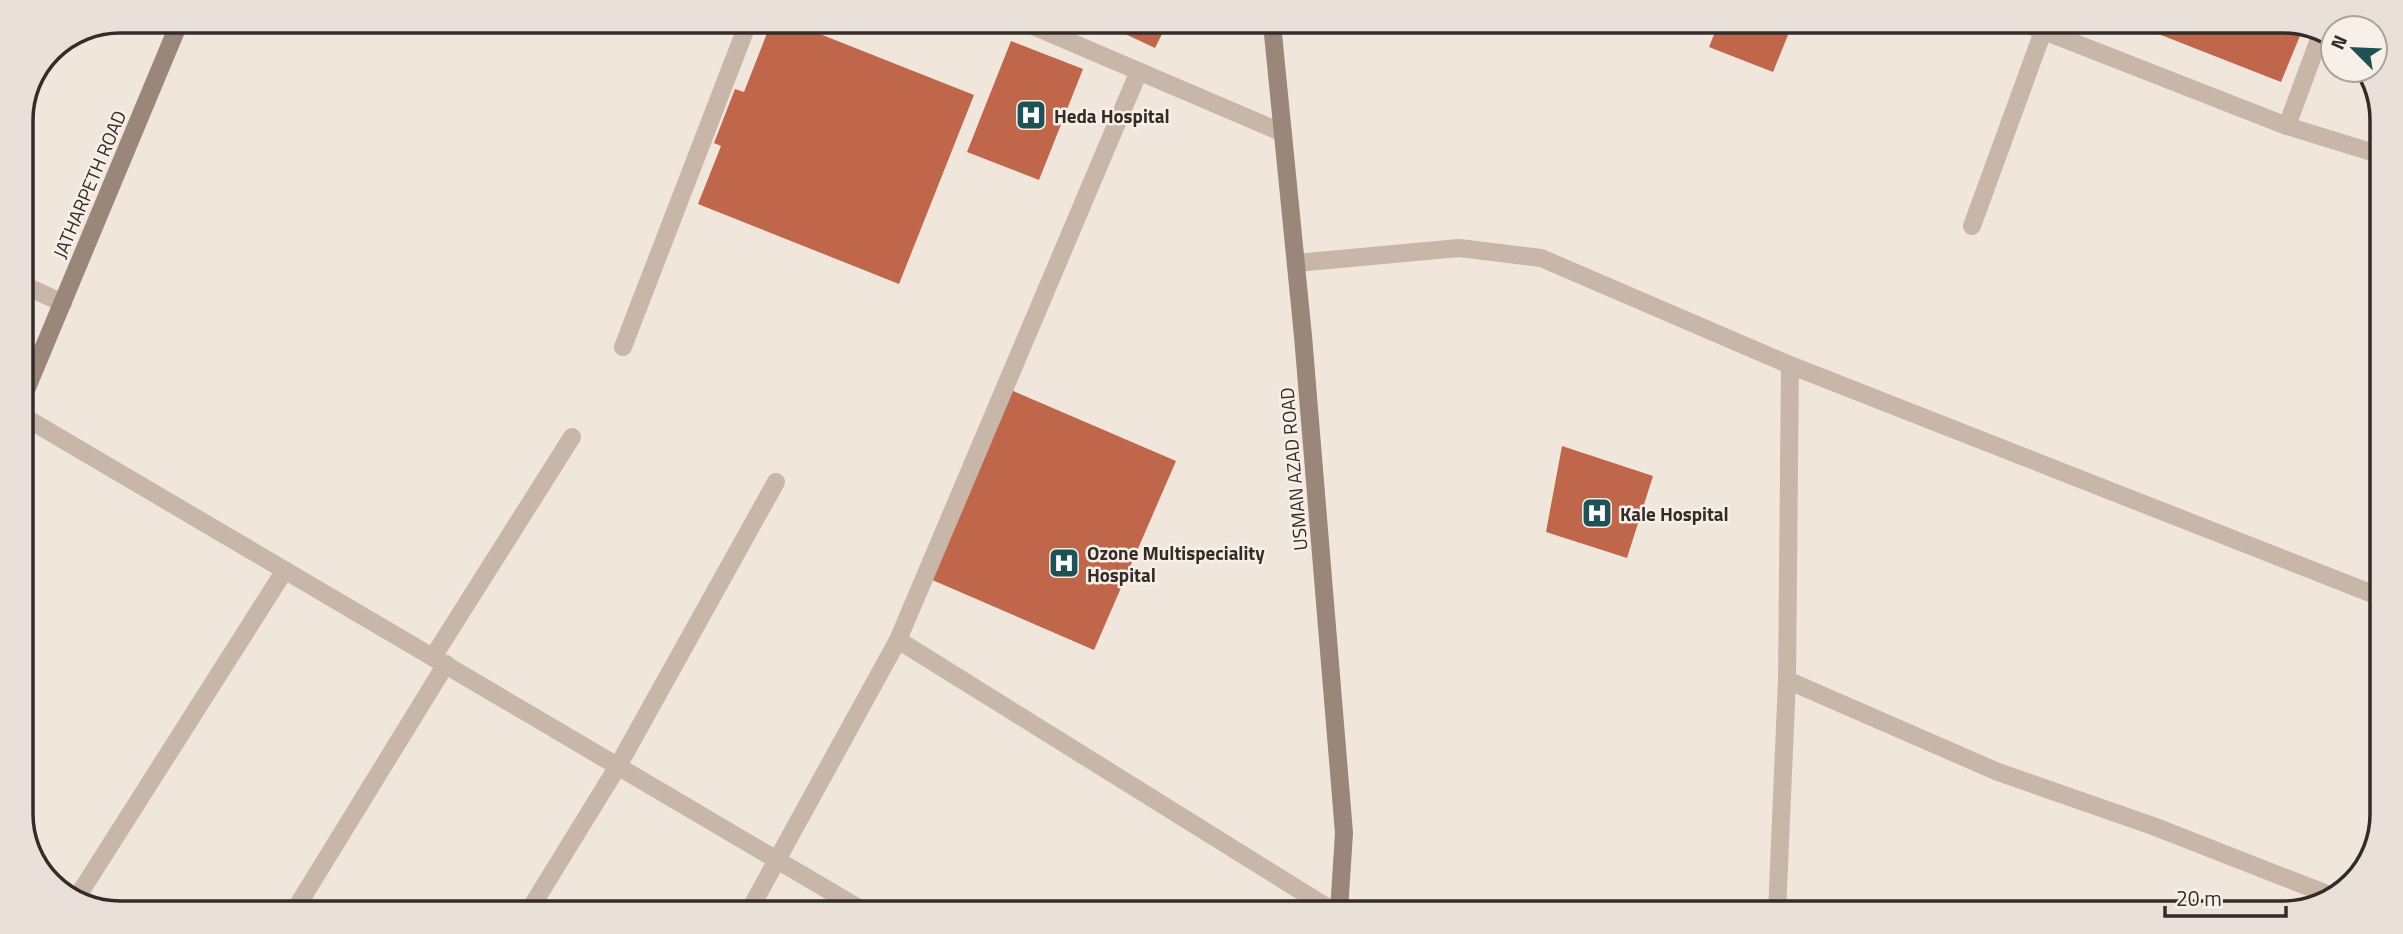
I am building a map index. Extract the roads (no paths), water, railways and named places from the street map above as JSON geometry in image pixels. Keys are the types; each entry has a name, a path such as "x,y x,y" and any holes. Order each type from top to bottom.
{"main road":[{"name":"JATHARPETH ROAD","path":"33,374 175,33"},
{"name":"USMAN AZAD ROAD","path":"1273,33 1296,263 1344,833 1340,901"}],"street":[{"path":"622,347 744,33"},
{"path":"1050,33 1283,133"},
{"path":"1972,226 2038,33"},
{"path":"2055,33 2287,126 2370,152"},
{"path":"2287,126 2319,41"},
{"path":"755,901 898,640 1139,71"},
{"path":"1296,263 1459,248 1541,258 1790,366 2370,593"},
{"path":"33,289 63,303"},
{"path":"1777,901 1787,680 1790,366"},
{"path":"33,422 848,901"},
{"path":"300,901 572,437"},
{"path":"535,901 618,766 776,482"},
{"path":"82,891 285,570"},
{"path":"898,640 1317,901"},
{"path":"1787,680 1998,772 2153,826 2321,892"}],"place":[{"name":"Heda Hospital","path":"1031,115"},
{"name":"Kale Hospital","path":"1597,513"},
{"name":"Ozone Multispeciality Hospital","path":"1064,563"}]}
